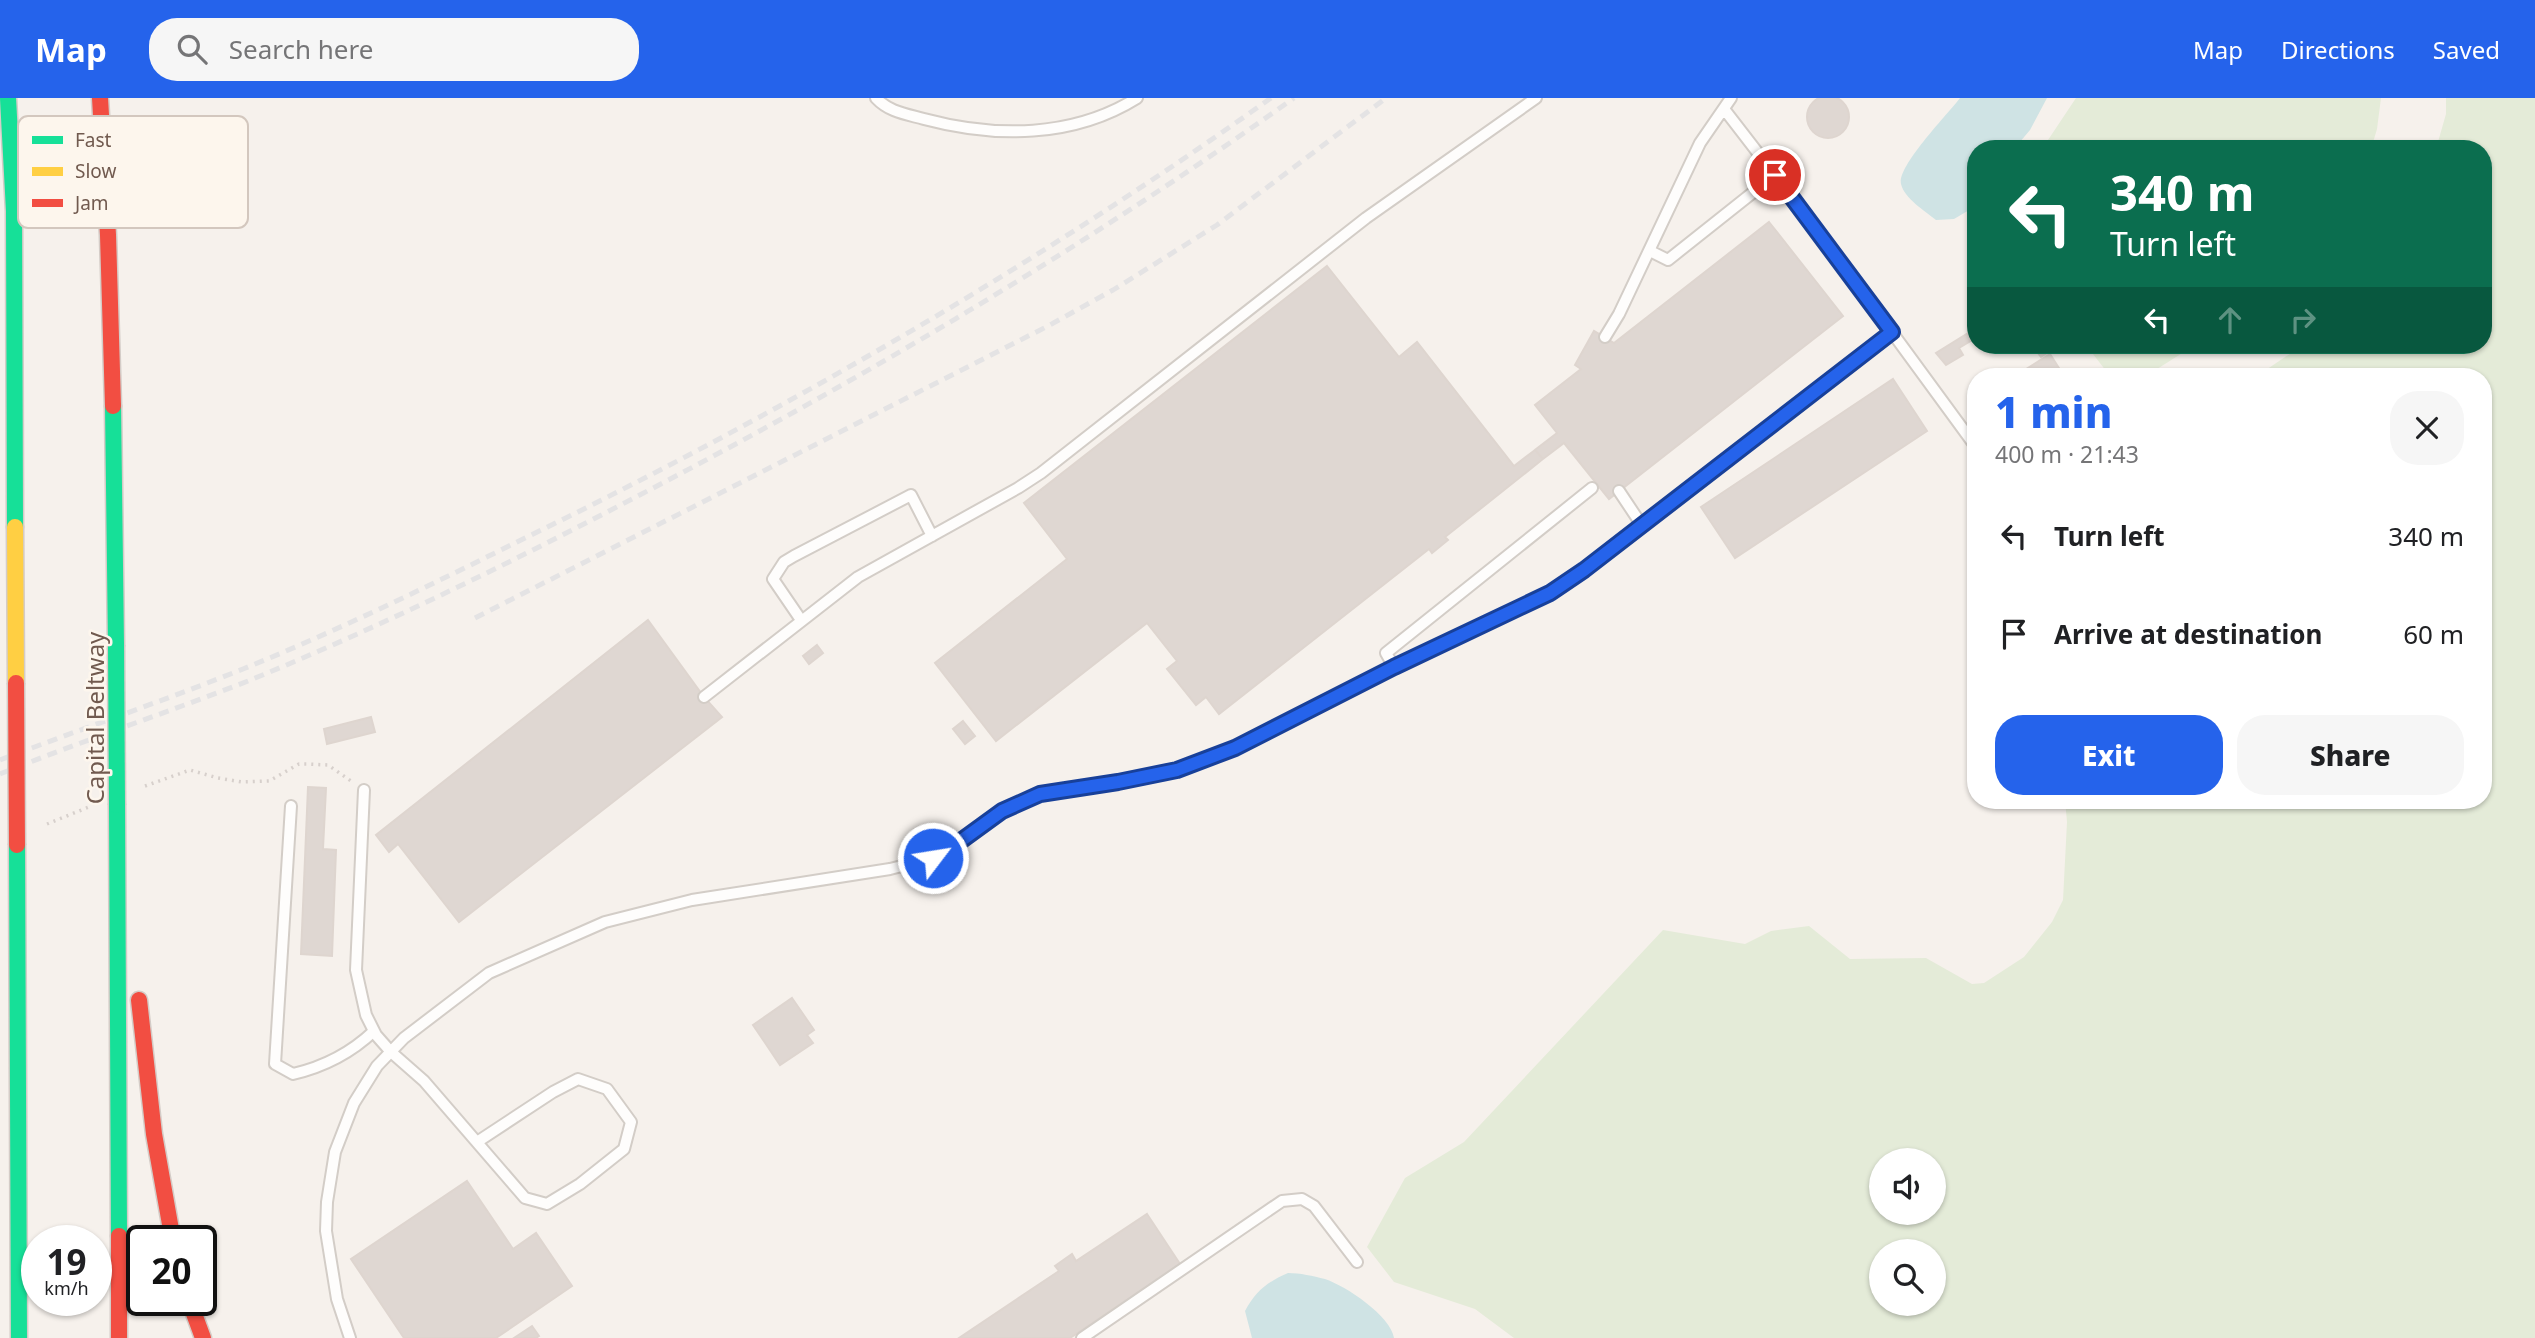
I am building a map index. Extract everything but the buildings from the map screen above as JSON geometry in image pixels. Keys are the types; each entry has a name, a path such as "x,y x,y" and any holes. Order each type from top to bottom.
{"highway":[{"path":"8,98 15,278 19,1338"},
{"name":"Capital Beltway","path":"100,98 101,116"},
{"name":"Capital Beltway","path":"109,228 115,400 119,1338"},
{"path":"117,805 134,956"},
{"path":"137,983 154,1134 170,1225"},
{"path":"195,1316 203,1338"}],"lane":[{"path":"876,98 885,108 945,125 1002,132 1043,131 1082,122 1119,109 1137,98"},
{"path":"704,697 858,577 1041,473 1366,218 1536,98"},
{"path":"1605,337 1619,314 1700,144 1731,98"},
{"path":"1724,109 1967,435"},
{"path":"1650,251 1668,260 1775,175"},
{"path":"350,1338 337,1299 326,1231 327,1202 335,1152 354,1102 377,1066 391,1052 447,1003 489,973 606,922 692,900 890,869 933,858 1002,811 1040,794 1177,770 1235,748 1394,667 1550,593 1584,570 1892,332"},
{"path":"1394,667 1386,653 1592,488"},
{"path":"1619,491 1641,524"},
{"path":"801,620 774,579 785,562 794,556 911,495 932,536"},
{"path":"364,790 356,970 359,993 374,1031 391,1052 424,1081 525,1198 547,1204 580,1184 624,1149 631,1122 607,1089 578,1079 477,1142"},
{"path":"291,806 275,1064 293,1074 310,1070 360,1045 374,1031"},
{"path":"1083,1338 1282,1202 1301,1199 1314,1206 1357,1262"}],"path":[{"path":"144,786 190,770 242,782 269,780 299,764 307,764 328,765 364,790"},
{"path":"43,825 95,805"}],"green space":[{"path":"2076,98 2381,98 2374,140 2048,140"},
{"path":"2446,98 2535,98 2535,1338 1514,1338 1475,1309 1394,1282 1367,1247 1405,1178 1464,1142 1663,930 1745,944 1771,931 1809,926 1850,959 1926,958 1972,984 1984,983 2024,957 2052,922 2063,900 2066,809 2492,809 2492,368 2269,368 2290,354 2492,354 2492,140 2439,140 2446,114"},
{"path":"2093,354 2181,354 2159,368 2104,368"}],"shaded area":[{"path":"1960,98 2047,98 2022,140 1967,140 1967,211 1954,219 1936,220 1915,204 1901,184 1907,165 1924,140"},
{"path":"1288,1273 1325,1279 1344,1288 1385,1320 1394,1338 1252,1338 1245,1311 1263,1288"}],"railway":[{"path":"0,760 213,681 315,639 622,490 718,440 1000,277 1182,160 1271,98"},
{"path":"0,774 248,681 346,639 443,594 634,498 804,406 971,310 1134,207 1294,98"},
{"path":"475,618 1048,326 1113,290 1217,225 1386,98"}],"traffic: fast":[{"path":"8,98 14,211 15,527"},
{"path":"113,406 116,645"},
{"path":"116,645 117,805"},
{"path":"117,805 119,1236"},
{"path":"17,845 19,1338"}],"traffic: slow":[{"path":"15,527 16,683"}],"traffic: jam":[{"path":"100,98 101,116"},
{"path":"108,228 113,406"},
{"path":"16,683 17,845"},
{"path":"139,1000 154,1134 170,1225"},
{"path":"119,1236 119,1338"},
{"path":"195,1316 203,1338"}],"route":[{"path":"933,858 1002,811 1040,794 1177,770 1235,748 1394,667 1550,593 1584,570 1892,332 1775,175"}]}
